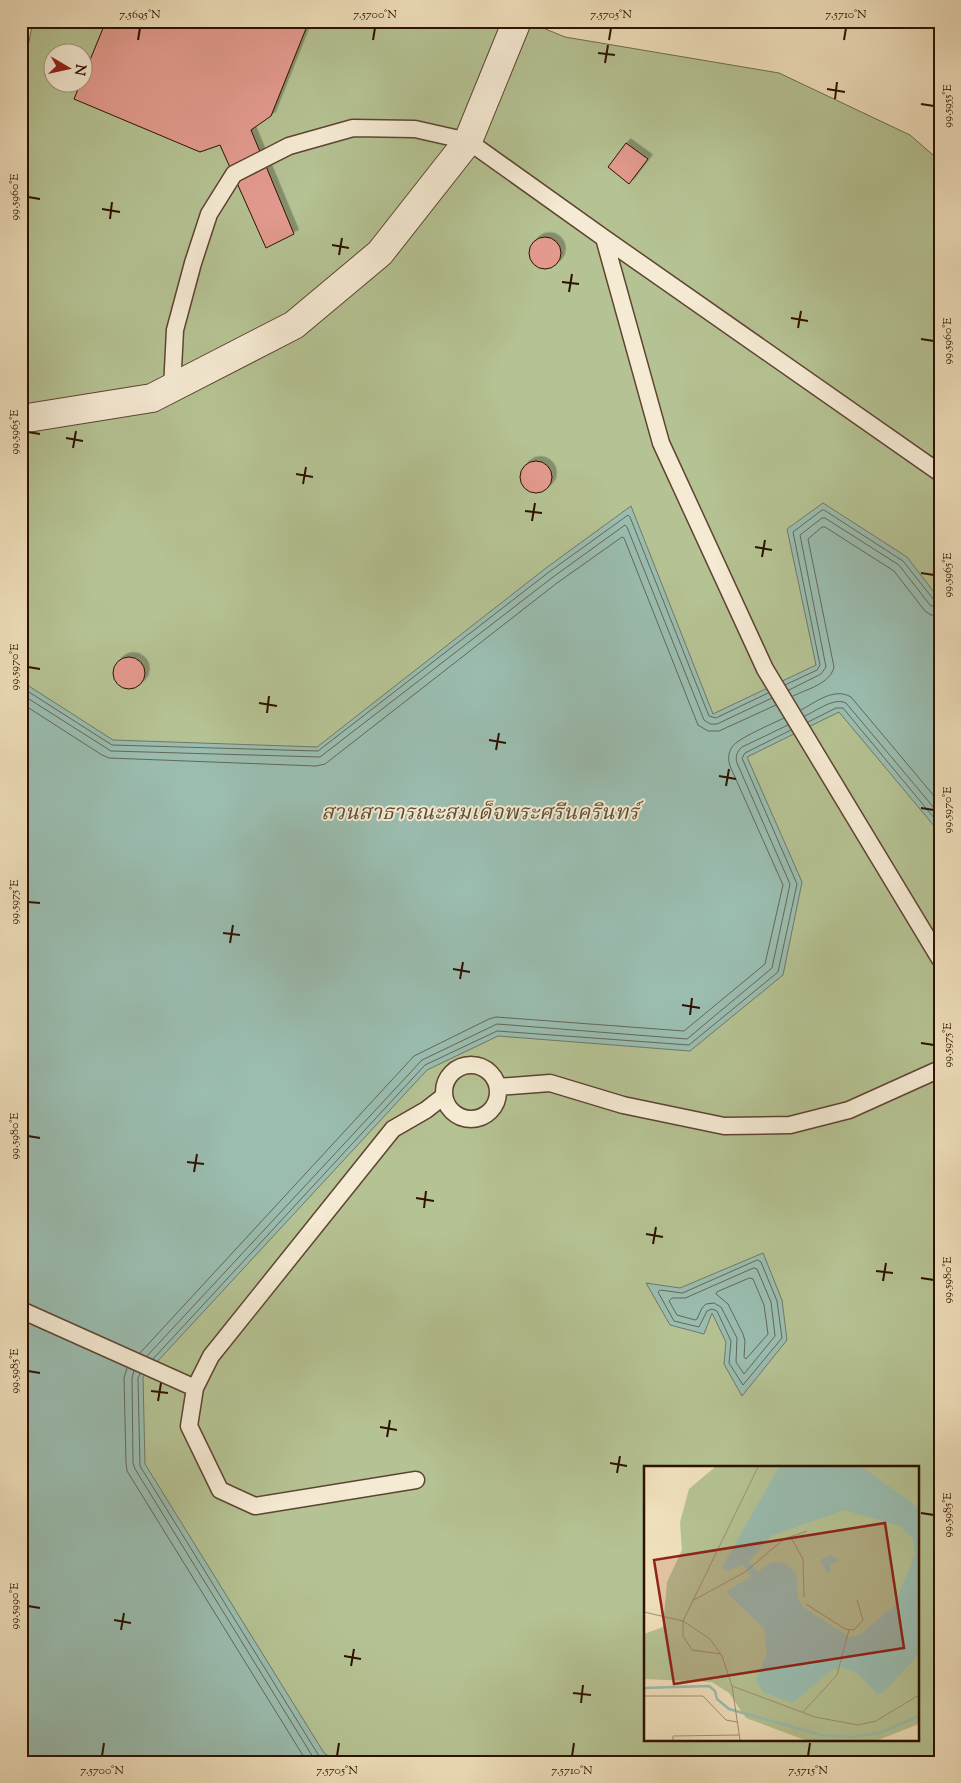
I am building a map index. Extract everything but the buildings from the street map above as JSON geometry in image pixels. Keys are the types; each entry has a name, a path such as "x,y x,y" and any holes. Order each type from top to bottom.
{"street":[{"path":"21,419 152,398 294,325 380,253 468,141 517,21"}],"lane":[{"path":"172,388 175,330 193,263 209,214 234,174 289,146 353,128 415,129 468,141 940,473"},
{"path":"604,238 661,443 764,669 940,959"},
{"path":"471,1064 489,1071 495,1078 498,1087 496,1104 491,1111 475,1119 467,1119 452,1112 444,1096 444,1087 453,1071 471,1064"},
{"path":"498,1087 550,1083 623,1105 724,1126 790,1125 849,1110 940,1069"},
{"path":"416,1480 255,1506 220,1490 190,1426 196,1388 211,1356 393,1130 426,1110 444,1096"},
{"path":"21,1310 196,1388"}],"green space":[{"name":"สวนสาธารณะสมเด็จพระศรีนครินทร์","path":"33,21 526,21 565,37 779,73 910,135 940,161 940,1762 21,1762 21,82"}],"water":[{"path":"823,503 907,557 940,600 940,833 839,712 747,757 802,882 783,975 690,1051 498,1036 427,1070 143,1377 145,1464 324,1753 338,1762 21,1762 21,681 113,740 317,747 546,568 631,506 713,714 816,665 787,529"},
{"path":"763,1253 782,1300 787,1340 742,1396 724,1364 726,1342 712,1313 704,1334 670,1325 646,1283 680,1288"}]}
